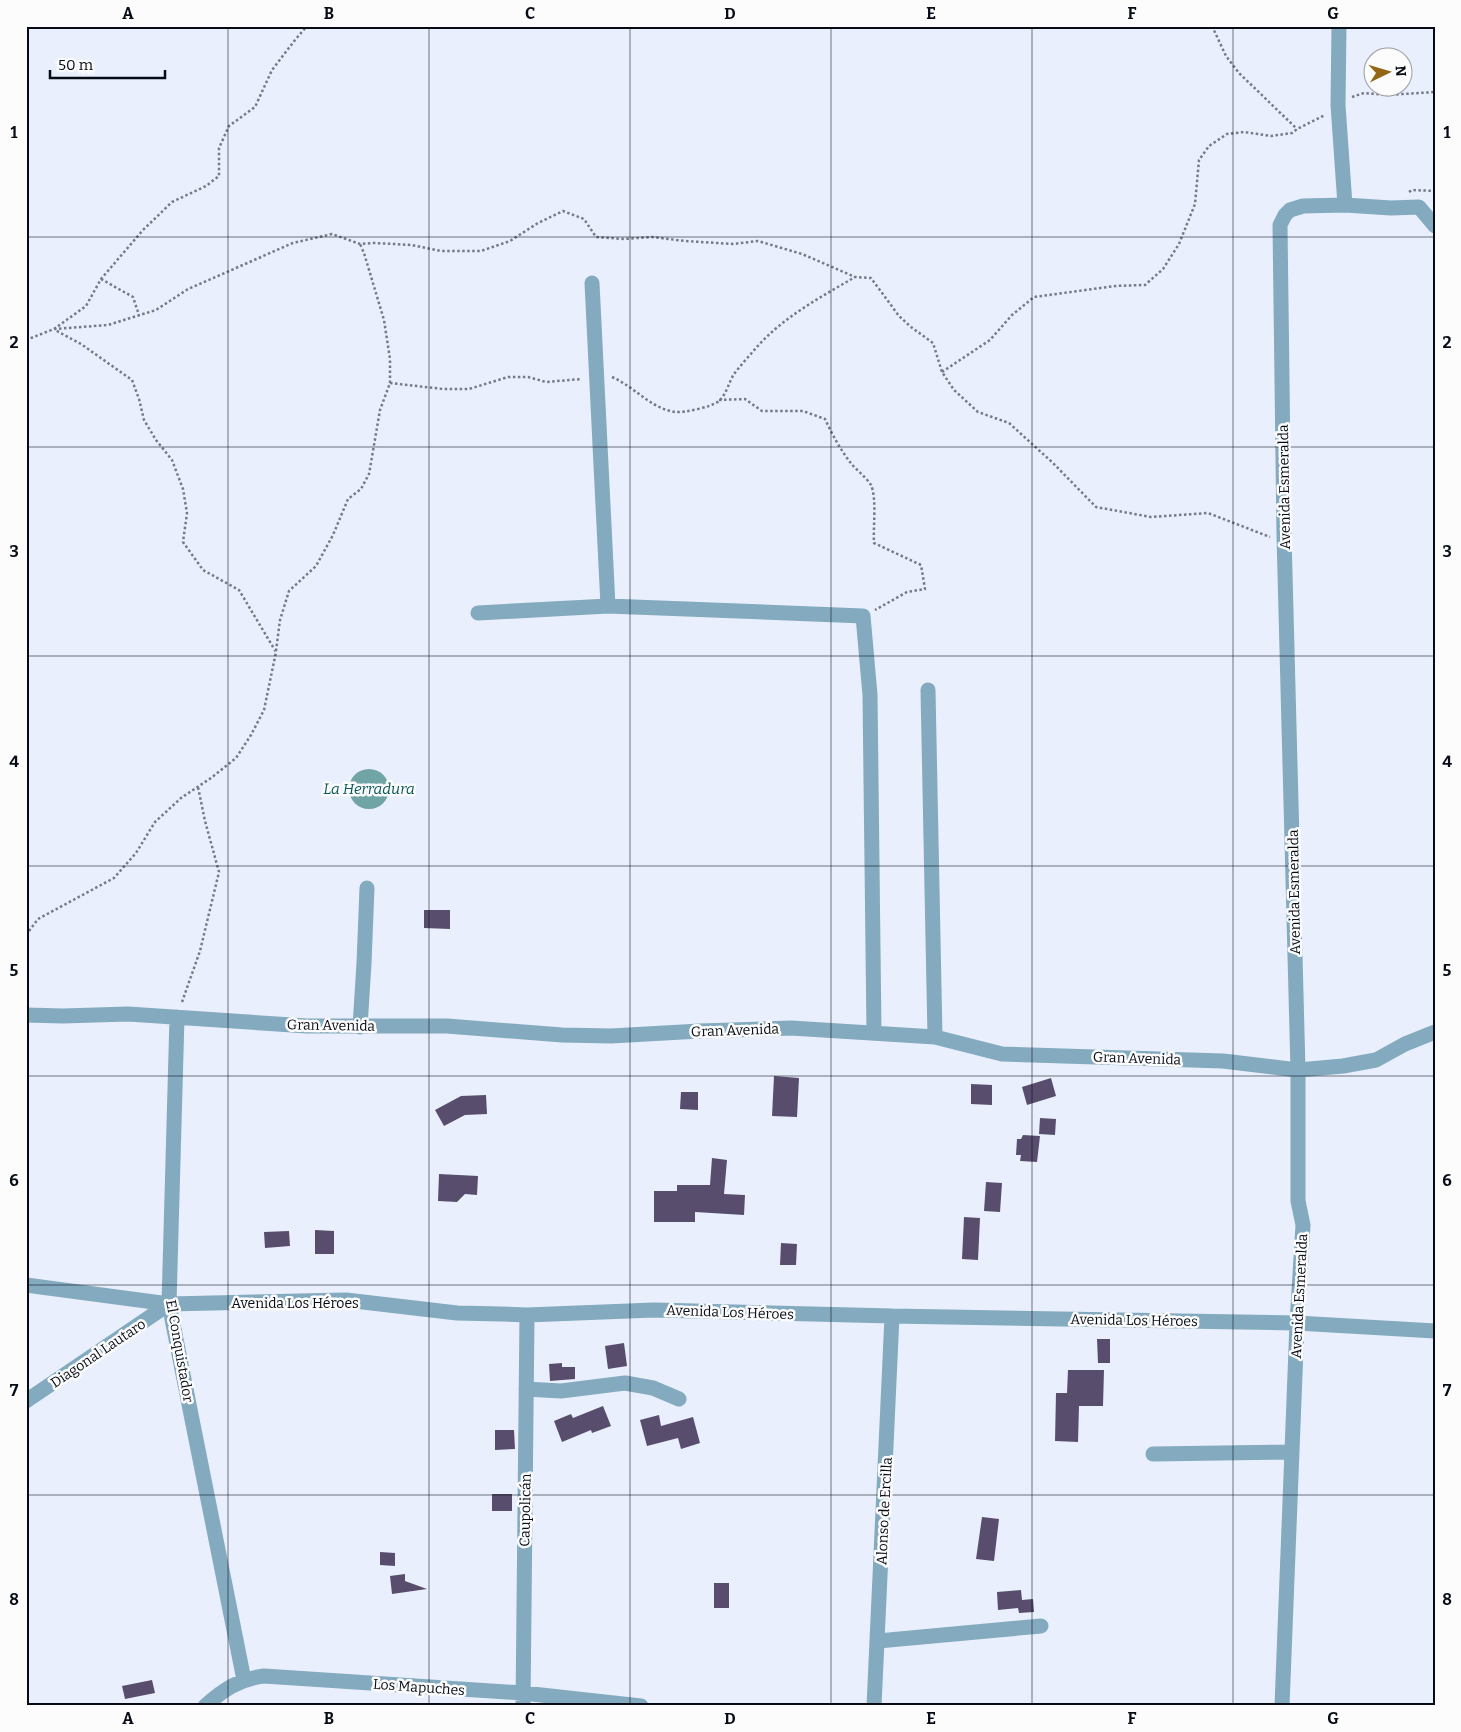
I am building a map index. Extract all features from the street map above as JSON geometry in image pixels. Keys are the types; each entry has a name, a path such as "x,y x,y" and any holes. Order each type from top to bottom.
{"street":[{"path":"1339,26 1338,105 1345,205"},
{"name":"Avenida Esmeralda","path":"1282,1706 1297,1323 1303,1225 1298,1201 1298,1070 1284,535 1280,225 1285,215 1296,207 1345,205 1419,208 1435,226"},
{"path":"592,283 608,606"},
{"path":"478,613 608,606 863,616 870,696 874,1033"},
{"path":"928,690 935,1037"},
{"path":"360,1027 367,888"},
{"name":"Gran Avenida","path":"26,1015 128,1014 307,1026 447,1026 562,1035 612,1036 791,1028 935,1037 1002,1054 1224,1062 1298,1070 1343,1066 1376,1060 1405,1044 1435,1032"},
{"name":"El Conquistador","path":"177,1017 170,1304 244,1680"},
{"name":"Avenida Los Héroes","path":"26,1285 170,1304 346,1300 457,1313 527,1314 654,1310 1297,1323 1435,1331"},
{"name":"Diagonal Lautaro","path":"26,1401 170,1304"},
{"name":"Caupolicán","path":"523,1700 527,1314"},
{"name":"Alonso de Ercilla","path":"874,1706 892,1316"},
{"path":"526,1389 561,1391 625,1383 653,1388 679,1399"},
{"path":"1152,1454 1292,1452"},
{"path":"878,1641 1041,1626"},
{"name":"Los Mapuches","path":"205,1706 224,1690 244,1680 269,1676 523,1700 641,1706"}],"path":[{"path":"26,340 54,329 86,306 101,279 143,230 172,202 206,186 220,176 219,148 229,126 255,107 272,70 307,26"},
{"path":"1212,26 1226,56 1239,72 1297,129"},
{"path":"942,372 990,340 1012,315 1034,298 1115,286 1145,285 1163,269 1179,244 1195,204 1199,160 1209,146 1227,134 1244,132 1271,136 1292,133 1326,115 1344,99 1364,93 1387,95 1435,92"},
{"path":"54,329 108,325 156,310 188,289 293,243 332,234 360,244 374,243 412,246 441,251 481,252 510,241 538,222 563,211 584,219 596,237 624,240 652,236 685,242 732,244 758,241 802,254 855,277 871,278 899,316 933,343 942,372 954,390 978,412 1009,423 1053,463 1096,507 1151,516 1208,513 1274,539 1284,535"},
{"path":"26,935 38,919 114,878 136,853 155,822 180,798 198,787 236,758 264,710 276,652 280,620 289,591 316,566 333,535 348,499 361,489 369,474 380,410 390,383 390,359 384,320 360,244"},
{"path":"720,400 734,374 758,346 804,308 855,277"},
{"path":"101,279 133,296 139,315"},
{"path":"54,329 81,344 132,380 139,398 144,420 156,440 172,460 182,489 187,513 183,542 202,570 239,590 276,652"},
{"path":"390,383 443,389 469,388 508,377 528,377 546,382 607,375 624,382 656,406 676,412 708,406 720,400 745,399 762,411 803,411 825,418 834,438 850,463 870,484 874,500 874,543 921,565 925,589 907,592 863,616"},
{"path":"177,1017 200,951 219,872 198,787"}],"water":[{"name":"La Herradura","path":"373,769 380,772 386,778 389,789 388,797 380,806 373,809 365,809 358,806 350,797 349,785 352,778 361,770"}],"building":[{"path":"424,910 450,910 450,929 424,928"},
{"path":"774,1076 799,1078 797,1117 772,1116"},
{"path":"1051,1078 1056,1096 1027,1105 1022,1087"},
{"path":"971,1084 992,1085 992,1105 971,1104"},
{"path":"681,1092 698,1092 698,1110 680,1109"},
{"path":"486,1095 487,1114 465,1115 444,1126 435,1110 461,1096"},
{"path":"1040,1118 1056,1119 1055,1135 1039,1134"},
{"path":"1023,1135 1040,1136 1037,1162 1020,1161 1021,1155 1016,1155 1017,1139 1021,1139"},
{"path":"712,1158 727,1160 724,1194 745,1195 744,1215 695,1212 695,1222 654,1222 654,1191 677,1191 677,1185 710,1185"},
{"path":"439,1174 478,1176 477,1195 465,1194 457,1202 438,1201"},
{"path":"986,1182 1002,1183 1000,1212 984,1211"},
{"path":"964,1217 980,1218 978,1260 962,1259"},
{"path":"315,1230 334,1231 334,1254 315,1254"},
{"path":"289,1231 290,1246 265,1248 264,1232"},
{"path":"781,1243 797,1244 796,1265 780,1265"},
{"path":"1097,1339 1110,1339 1110,1363 1098,1363"},
{"path":"624,1343 627,1366 608,1369 605,1346"},
{"path":"562,1363 562,1367 575,1367 575,1379 550,1381 549,1364"},
{"path":"1068,1370 1104,1370 1103,1406 1079,1406 1078,1442 1055,1441 1056,1393 1067,1393"},
{"path":"603,1406 611,1426 592,1433 591,1430 562,1442 554,1421 571,1414 573,1418"},
{"path":"659,1415 661,1426 693,1417 700,1443 681,1449 678,1438 647,1446 640,1420"},
{"path":"495,1430 514,1430 515,1449 495,1450"},
{"path":"492,1494 512,1494 512,1511 492,1511"},
{"path":"982,1517 999,1519 994,1561 976,1559"},
{"path":"380,1552 395,1553 395,1566 380,1565"},
{"path":"405,1574 405,1581 427,1589 392,1594 390,1576"},
{"path":"714,1583 729,1583 729,1608 714,1608"},
{"path":"1021,1590 1022,1600 1033,1599 1034,1612 1019,1613 1018,1608 998,1610 997,1592"},
{"path":"152,1680 155,1693 125,1699 122,1686"}]}
